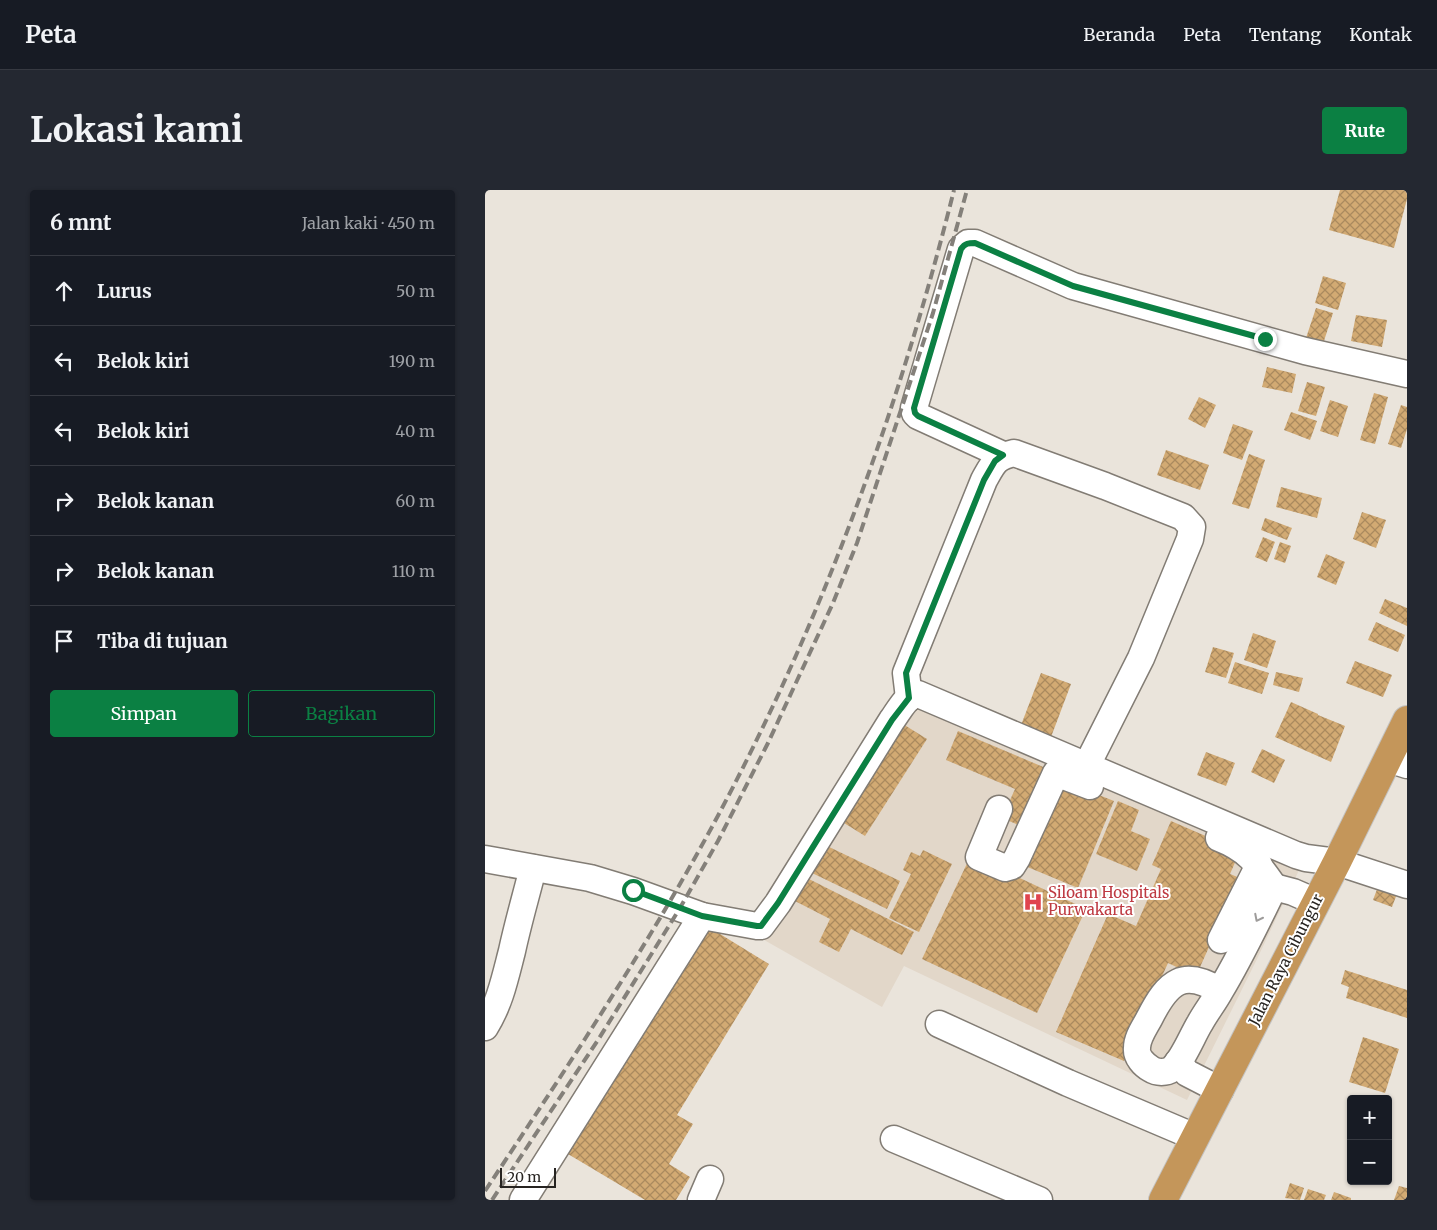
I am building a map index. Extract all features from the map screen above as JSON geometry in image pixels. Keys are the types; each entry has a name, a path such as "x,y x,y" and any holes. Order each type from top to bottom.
{"highway":[{"name":"Jalan Raya Cibungur","path":"1163,1200 1315,902 1398,762 1407,720"}],"street":[{"path":"1003,455 918,416 914,408 961,249 968,243 975,243 1073,286 1305,351 1407,374"},
{"path":"909,698 906,673 984,480 995,461 1003,455 1014,453 1105,486 1183,517 1192,527 1190,539 1141,658 1086,767"},
{"path":"485,859 590,878 633,890 702,916 757,926 764,924 892,720 909,698 915,694 925,696 1086,767 1296,855 1337,862 1407,886"},
{"path":"999,809 979,857 1005,868 1012,866 1017,858 1056,773 1236,845 1248,853 1274,886 1315,902"},
{"path":"1221,940 1259,865"},
{"path":"485,1027 497,1004 506,980 511,951 533,868"},
{"path":"1220,992 1205,982 1187,979 1169,988 1154,1008 1139,1038 1138,1057 1152,1070 1163,1073 1171,1070 1178,1062 1200,1022 1220,992 1274,886"},
{"path":"523,1200 702,916"},
{"path":"939,1024 1195,1137"},
{"path":"1178,1062 1187,1073 1219,1090"},
{"path":"894,1139 1039,1200"}],"shaded area":[{"name":"Siloam Hospitals Purwakarta","path":"910,697 1301,866 1187,1100 904,966 882,1007 759,937"}],"building":[{"path":"1340,190 1407,190 1407,199 1394,248 1329,230"},
{"path":"1323,276 1346,283 1338,310 1315,303"},
{"path":"1316,308 1333,313 1323,344 1306,338"},
{"path":"1356,315 1387,320 1382,347 1351,341"},
{"path":"1267,367 1296,374 1292,393 1262,387"},
{"path":"1307,382 1325,387 1316,416 1298,411"},
{"path":"1374,393 1388,397 1375,444 1360,440"},
{"path":"1199,397 1216,405 1205,428 1188,419"},
{"path":"1330,400 1348,406 1338,437 1320,431"},
{"path":"1401,405 1407,407 1407,429 1401,448 1388,444"},
{"path":"1291,412 1317,421 1310,440 1284,430"},
{"path":"1233,424 1253,431 1242,460 1223,453"},
{"path":"1166,450 1209,465 1200,490 1157,475"},
{"path":"1249,454 1265,460 1249,509 1232,504"},
{"path":"1281,487 1322,498 1317,518 1276,507"},
{"path":"1362,512 1386,520 1376,548 1353,539"},
{"path":"1265,518 1292,528 1287,540 1261,530"},
{"path":"1263,537 1275,542 1267,562 1255,557"},
{"path":"1280,542 1291,546 1285,563 1274,559"},
{"path":"1326,554 1345,562 1336,585 1317,577"},
{"path":"1385,599 1407,608 1407,626 1379,613"},
{"path":"1376,622 1405,635 1398,652 1368,640"},
{"path":"1253,633 1276,641 1267,668 1244,660"},
{"path":"1213,647 1234,653 1226,678 1205,672"},
{"path":"1355,661 1392,675 1383,697 1346,683"},
{"path":"1235,662 1269,673 1262,694 1228,683"},
{"path":"1276,672 1303,678 1299,692 1273,685"},
{"path":"1041,673 1071,684 1048,745 1018,733"},
{"path":"1291,702 1345,726 1331,762 1275,737"},
{"path":"898,721 927,739 865,836 836,818"},
{"path":"958,731 1048,769 1023,827 1002,818 1015,789 946,760"},
{"path":"1262,749 1285,760 1274,783 1251,772"},
{"path":"1206,752 1235,763 1226,786 1197,775"},
{"path":"1061,780 1114,801 1078,888 1025,866"},
{"path":"1118,801 1139,810 1131,831 1150,839 1137,871 1096,854"},
{"path":"1171,821 1240,851 1230,874 1240,878 1196,976 1168,963 1124,1061 1056,1032 1108,914 1136,926 1161,869 1152,865"},
{"path":"825,845 900,881 887,909 812,873"},
{"path":"923,850 952,864 919,932 889,918 911,874 903,870 911,852 920,856"},
{"path":"971,855 1086,909 1037,1013 922,959"},
{"path":"805,877 914,932 902,955 851,929 839,952 819,942 830,919 793,900"},
{"path":"1379,884 1398,891 1392,907 1373,900"},
{"path":"707,926 769,964 677,1115 693,1124 669,1164 690,1177 676,1200 645,1200 568,1154"},
{"path":"1345,970 1407,990 1407,1018 1346,998 1349,987 1341,984"},
{"path":"1363,1037 1399,1049 1385,1093 1349,1082"},
{"path":"1290,1183 1304,1188 1300,1200 1285,1198"},
{"path":"1399,1186 1407,1188 1407,1200 1394,1200"},
{"path":"1308,1189 1326,1195 1324,1200 1304,1200"},
{"path":"1334,1192 1351,1198 1351,1200 1331,1200"}],"railway":[{"path":"485,1191 600,1016 655,927 707,836 785,681 851,521 881,439 932,274 954,190"},
{"path":"492,1200 598,1040 680,908 718,841 768,743 833,603 857,543 933,313 967,190"}],"place":[{"name":"Siloam Hospitals Purwakarta","path":"1033,902"}],"route":[{"path":"633,890 702,916 757,926 764,924 892,720 909,698 906,673 984,480 995,461 1003,455 918,416 914,408 963,246 968,243 975,243 1073,286 1265,339"}]}
